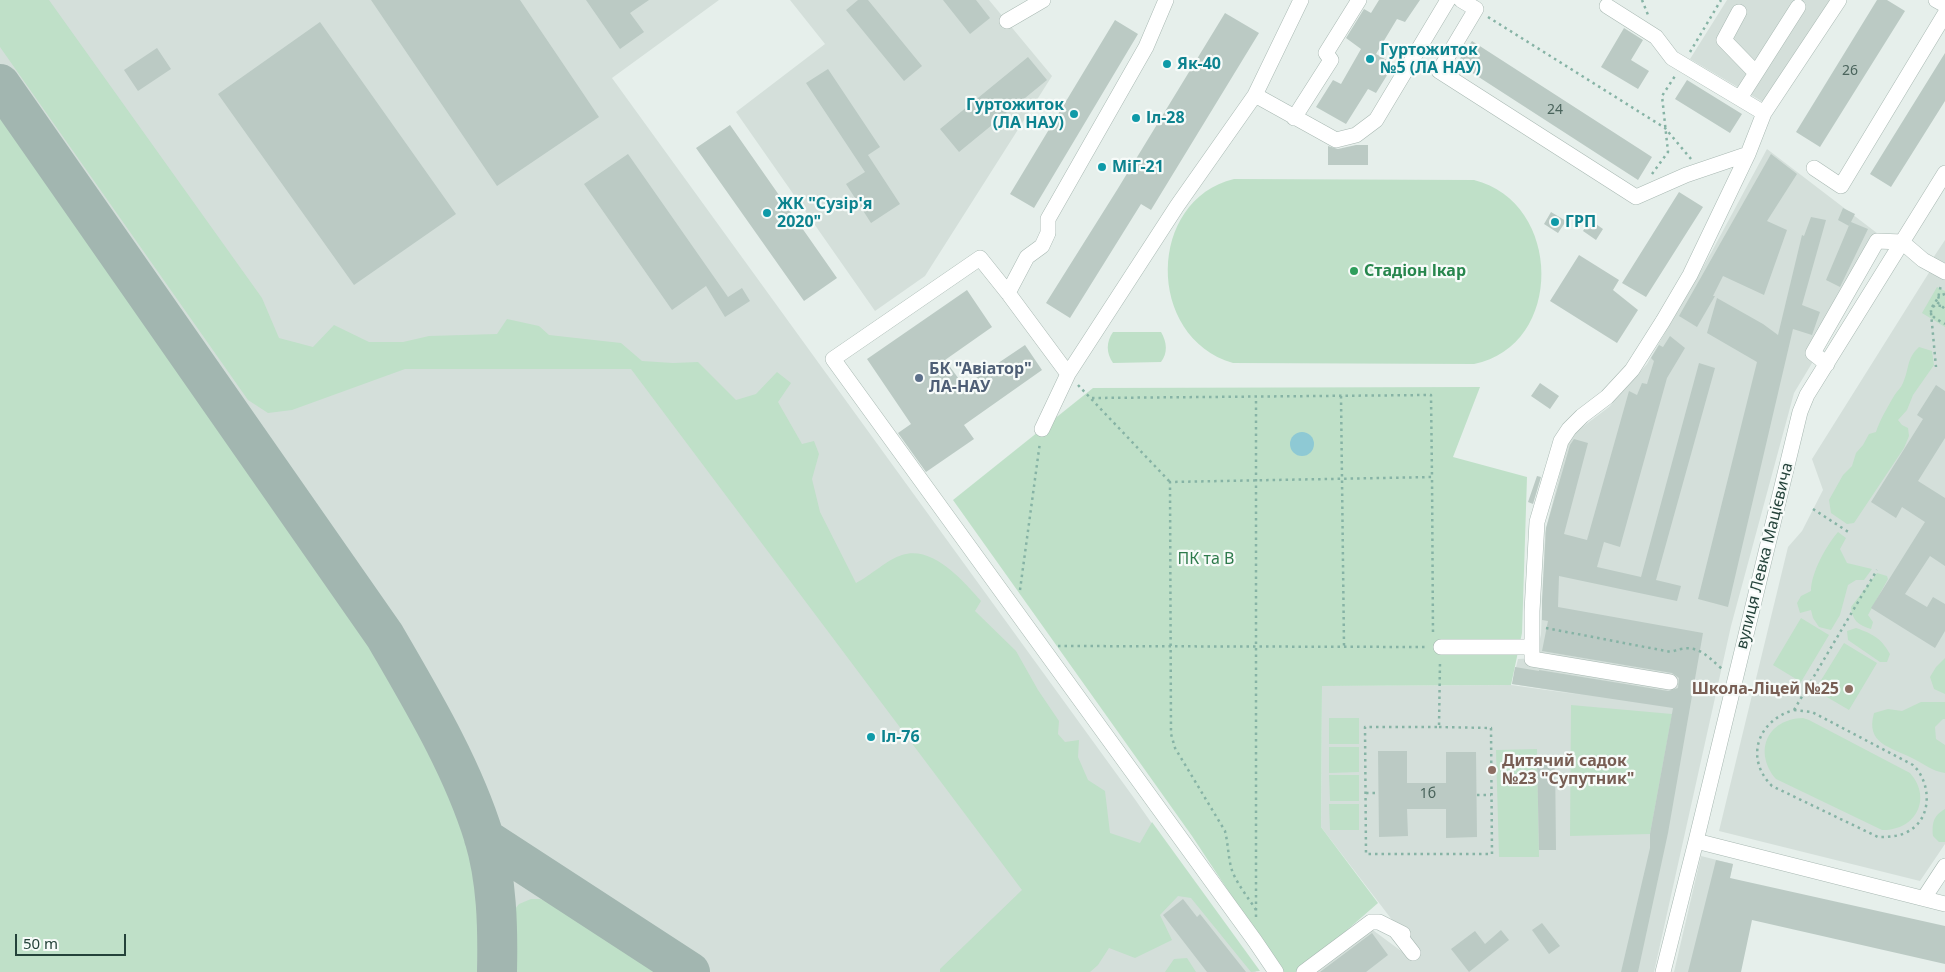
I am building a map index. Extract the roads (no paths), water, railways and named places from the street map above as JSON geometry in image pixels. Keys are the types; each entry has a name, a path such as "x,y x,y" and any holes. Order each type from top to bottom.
{"street":[{"path":"1007,21 1043,0"},
{"path":"1008,293 1027,257 1042,246 1048,233 1048,219 1146,47 1166,0"},
{"path":"1042,429 1068,374 1177,206 1255,95 1301,0"},
{"path":"1294,118 1331,60 1326,53 1359,0"},
{"path":"1255,95 1336,140 1356,135 1376,120 1448,0"},
{"path":"1461,0 1476,9 1438,71 1636,198 1686,175 1748,154"},
{"path":"1670,682 1532,659 1537,522 1561,441 1569,429 1582,416 1607,397 1632,370 1690,275 1748,154 1764,113 1839,0"},
{"path":"1936,0 1945,5"},
{"path":"1608,6 1656,37 1672,58 1764,113"},
{"path":"1740,98 1798,7"},
{"path":"1740,12 1724,40 1756,74"},
{"path":"1814,168 1840,186 1945,14"},
{"name":"вулиця Левка Мацієвича","path":"1663,972 1800,412 1807,395 1945,173"},
{"path":"1827,364 1813,353 1877,241 1902,242 1923,260 1945,272"},
{"path":"1068,374 980,258 833,359 1017,611 1276,972"},
{"path":"1437,647 1531,647"},
{"path":"1696,841 1945,904"},
{"path":"1924,898 1945,866"},
{"path":"1304,972 1371,922 1380,922 1399,933 1413,953"}],"water":[{"path":"1302,432 1311,435 1314,444 1311,453 1302,456 1293,453 1290,444 1293,435"}],"place":[{"name":"Гуртожиток №5 (ЛА НАУ)","path":"1370,59"},
{"name":"Як-40","path":"1167,64"},
{"name":"Гуртожиток (ЛА НАУ)","path":"1074,114"},
{"name":"Іл-28","path":"1136,118"},
{"name":"МіГ-21","path":"1102,167"},
{"name":"ЖК \"Сузір'я 2020\"","path":"767,213"},
{"name":"ГРП","path":"1555,222"},
{"name":"Стадіон Ікар","path":"1354,271"},
{"name":"БК \"Авіатор\" ЛА-НАУ","path":"919,378"},
{"name":"Школа-Ліцей №25","path":"1849,689"},
{"name":"Іл-76","path":"871,737"},
{"name":"Дитячий садок №23 \"Супутник\"","path":"1492,770"}],"park label":[{"name":"ПК та В","path":"1206,559"}]}
